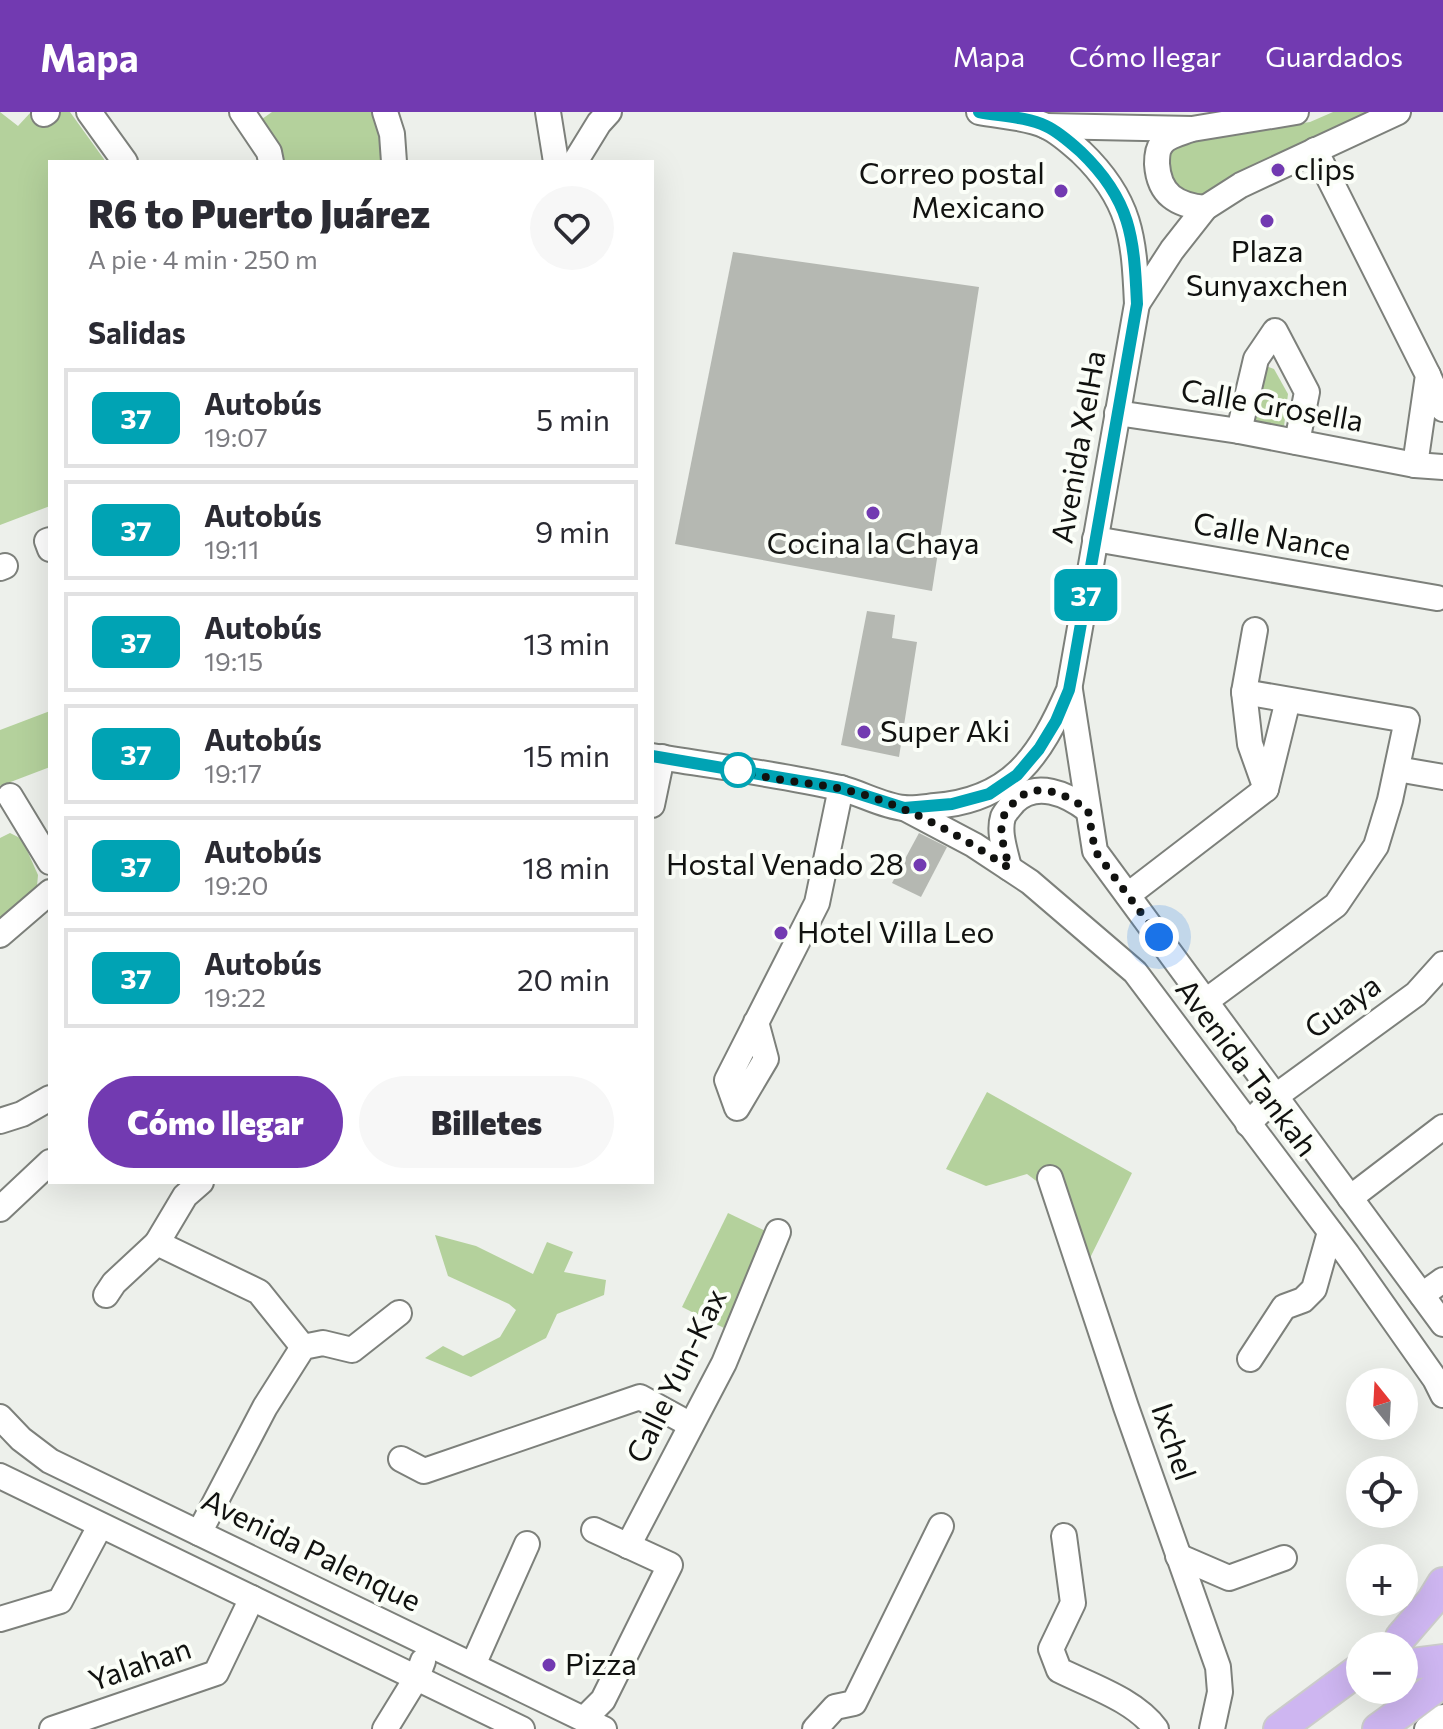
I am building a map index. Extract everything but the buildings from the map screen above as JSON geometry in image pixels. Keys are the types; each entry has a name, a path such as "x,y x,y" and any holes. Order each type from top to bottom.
{"main road":[{"path":"1410,1632 1443,1583"},
{"path":"1417,1632 1443,1608"},
{"path":"1418,1654 1443,1660"},
{"path":"1279,1729 1346,1680"},
{"path":"1378,1729 1443,1682"}],"street":[{"path":"89,112 124,160"},
{"path":"242,112 269,152 271,160"},
{"path":"385,112 392,134 394,160"},
{"path":"548,112 556,160"},
{"path":"576,160 609,112"},
{"name":"Avenida XelHa","path":"657,756 841,788 904,808 952,804 989,794 1017,775 1039,749 1069,690 1137,304 1131,235 1122,202 1109,181 1086,158 1039,120 979,112"},
{"path":"1205,208 1186,206 1164,190 1158,174 1157,158 1161,145 1169,138 1192,129 1296,112"},
{"path":"1137,304 1172,250 1205,208 1241,185 1398,112"},
{"path":"1039,120 1192,129"},
{"path":"1315,150 1443,409"},
{"path":"1239,431 1256,359 1275,331 1307,392 1297,442"},
{"path":"1415,465 1428,375"},
{"name":"Calle Grosella","path":"1117,413 1239,431 1415,465 1443,467"},
{"name":"Calle Nance","path":"1095,539 1437,598"},
{"path":"1255,630 1244,692 1250,744 1266,789"},
{"name":"Avenida Tankah","path":"1069,690 1095,851 1443,1324"},
{"path":"1206,1001 1336,905 1376,846 1407,720 1244,692"},
{"path":"1128,895 1266,789 1288,700"},
{"path":"654,785 657,756"},
{"path":"1397,769 1443,777"},
{"path":"756,1022 817,903 841,788"},
{"path":"1009,868 1002,835 1003,817 1024,793 1041,790 1069,796 1088,810"},
{"path":"10,796 48,859"},
{"name":"Avenida Tankah","path":"904,808 944,827 1038,888 1135,972 1330,1232 1435,1379 1443,1395"},
{"path":"0,827 23,818"},
{"path":"0,935 48,894"},
{"name":"Guaya","path":"1248,1124 1276,1096 1416,994 1443,964"},
{"path":"0,1121 22,1114 48,1099"},
{"path":"1350,1198 1443,1127"},
{"path":"0,1209 48,1164"},
{"name":"Ixchel","path":"1050,1178 1218,1667 1220,1692 1212,1729"},
{"path":"106,1295 114,1283 157,1243 185,1196 199,1184"},
{"name":"Calle Yun-Kax","path":"628,1546 724,1363 778,1232"},
{"path":"1250,1359 1284,1307 1303,1300 1314,1289 1330,1232"},
{"path":"157,1243 259,1292 303,1347"},
{"path":"1422,1295 1443,1280"},
{"path":"199,1533 265,1407 303,1347 323,1343 352,1350 399,1313"},
{"path":"401,1459 424,1471 640,1397 691,1425"},
{"name":"Avenida Palenque","path":"0,1417 21,1439 50,1461 594,1724"},
{"path":"0,1476 522,1729"},
{"path":"0,1619 60,1601 100,1526"},
{"path":"815,1729 835,1707 854,1703 941,1526"},
{"path":"594,1530 670,1565 594,1724"},
{"path":"1064,1536 1073,1603 1051,1649 1059,1670 1124,1702 1149,1719 1156,1729"},
{"path":"473,1665 527,1544"},
{"path":"1178,1556 1229,1578 1284,1558"},
{"name":"Yalahan","path":"52,1729 216,1673 252,1598"},
{"path":"385,1729 417,1677 430,1644"},
{"path":"1427,1729 1443,1717"}],"green space":[{"path":"0,112 18,126 31,112 70,112 105,160 48,160 48,507 0,525"},
{"path":"272,112 371,112 379,133 382,160 284,160 262,119"},
{"path":"1333,112 1379,112 1205,197 1187,194 1170,176 1171,153 1180,145 1198,139 1310,122"},
{"path":"1260,364 1274,369 1288,394 1282,443 1245,436"},
{"path":"48,712 48,768 0,786 0,730"},
{"path":"10,833 22,839 38,875 37,886 0,924 0,838"},
{"path":"987,1092 1132,1173 1089,1260 1047,1189 1027,1174 986,1186 946,1169"},
{"path":"728,1213 772,1234 726,1329 682,1307"},
{"path":"435,1235 476,1246 533,1274 547,1242 573,1252 564,1272 606,1280 604,1295 557,1314 546,1338 471,1377 425,1358 443,1346 463,1356 500,1337 516,1310 448,1276"}],"bus line":[{"name":"37","path":"654,756 841,788 904,808 952,804 989,794 1017,775 1039,749 1056,721 1069,690 1137,304 1135,266 1122,202 1109,181 1086,158 1046,126 979,112"}],"place":[{"name":"clips","path":"1278,170"},
{"name":"Correo postal Mexicano","path":"1061,191"},
{"name":"Plaza Sunyaxchen","path":"1267,221"},
{"name":"Cocina la Chaya","path":"873,513"},
{"name":"Super Aki","path":"864,732"},
{"name":"Hostal Venado 28","path":"920,865"},
{"name":"Hotel Villa Leo","path":"781,933"},
{"name":"Pizza","path":"549,1665"}],"route":[{"path":"738,770 841,788 904,808 944,827 1009,868 1002,835 1003,817 1012,805 1024,793 1041,790 1069,796 1088,810 1095,851 1159,937"}]}
